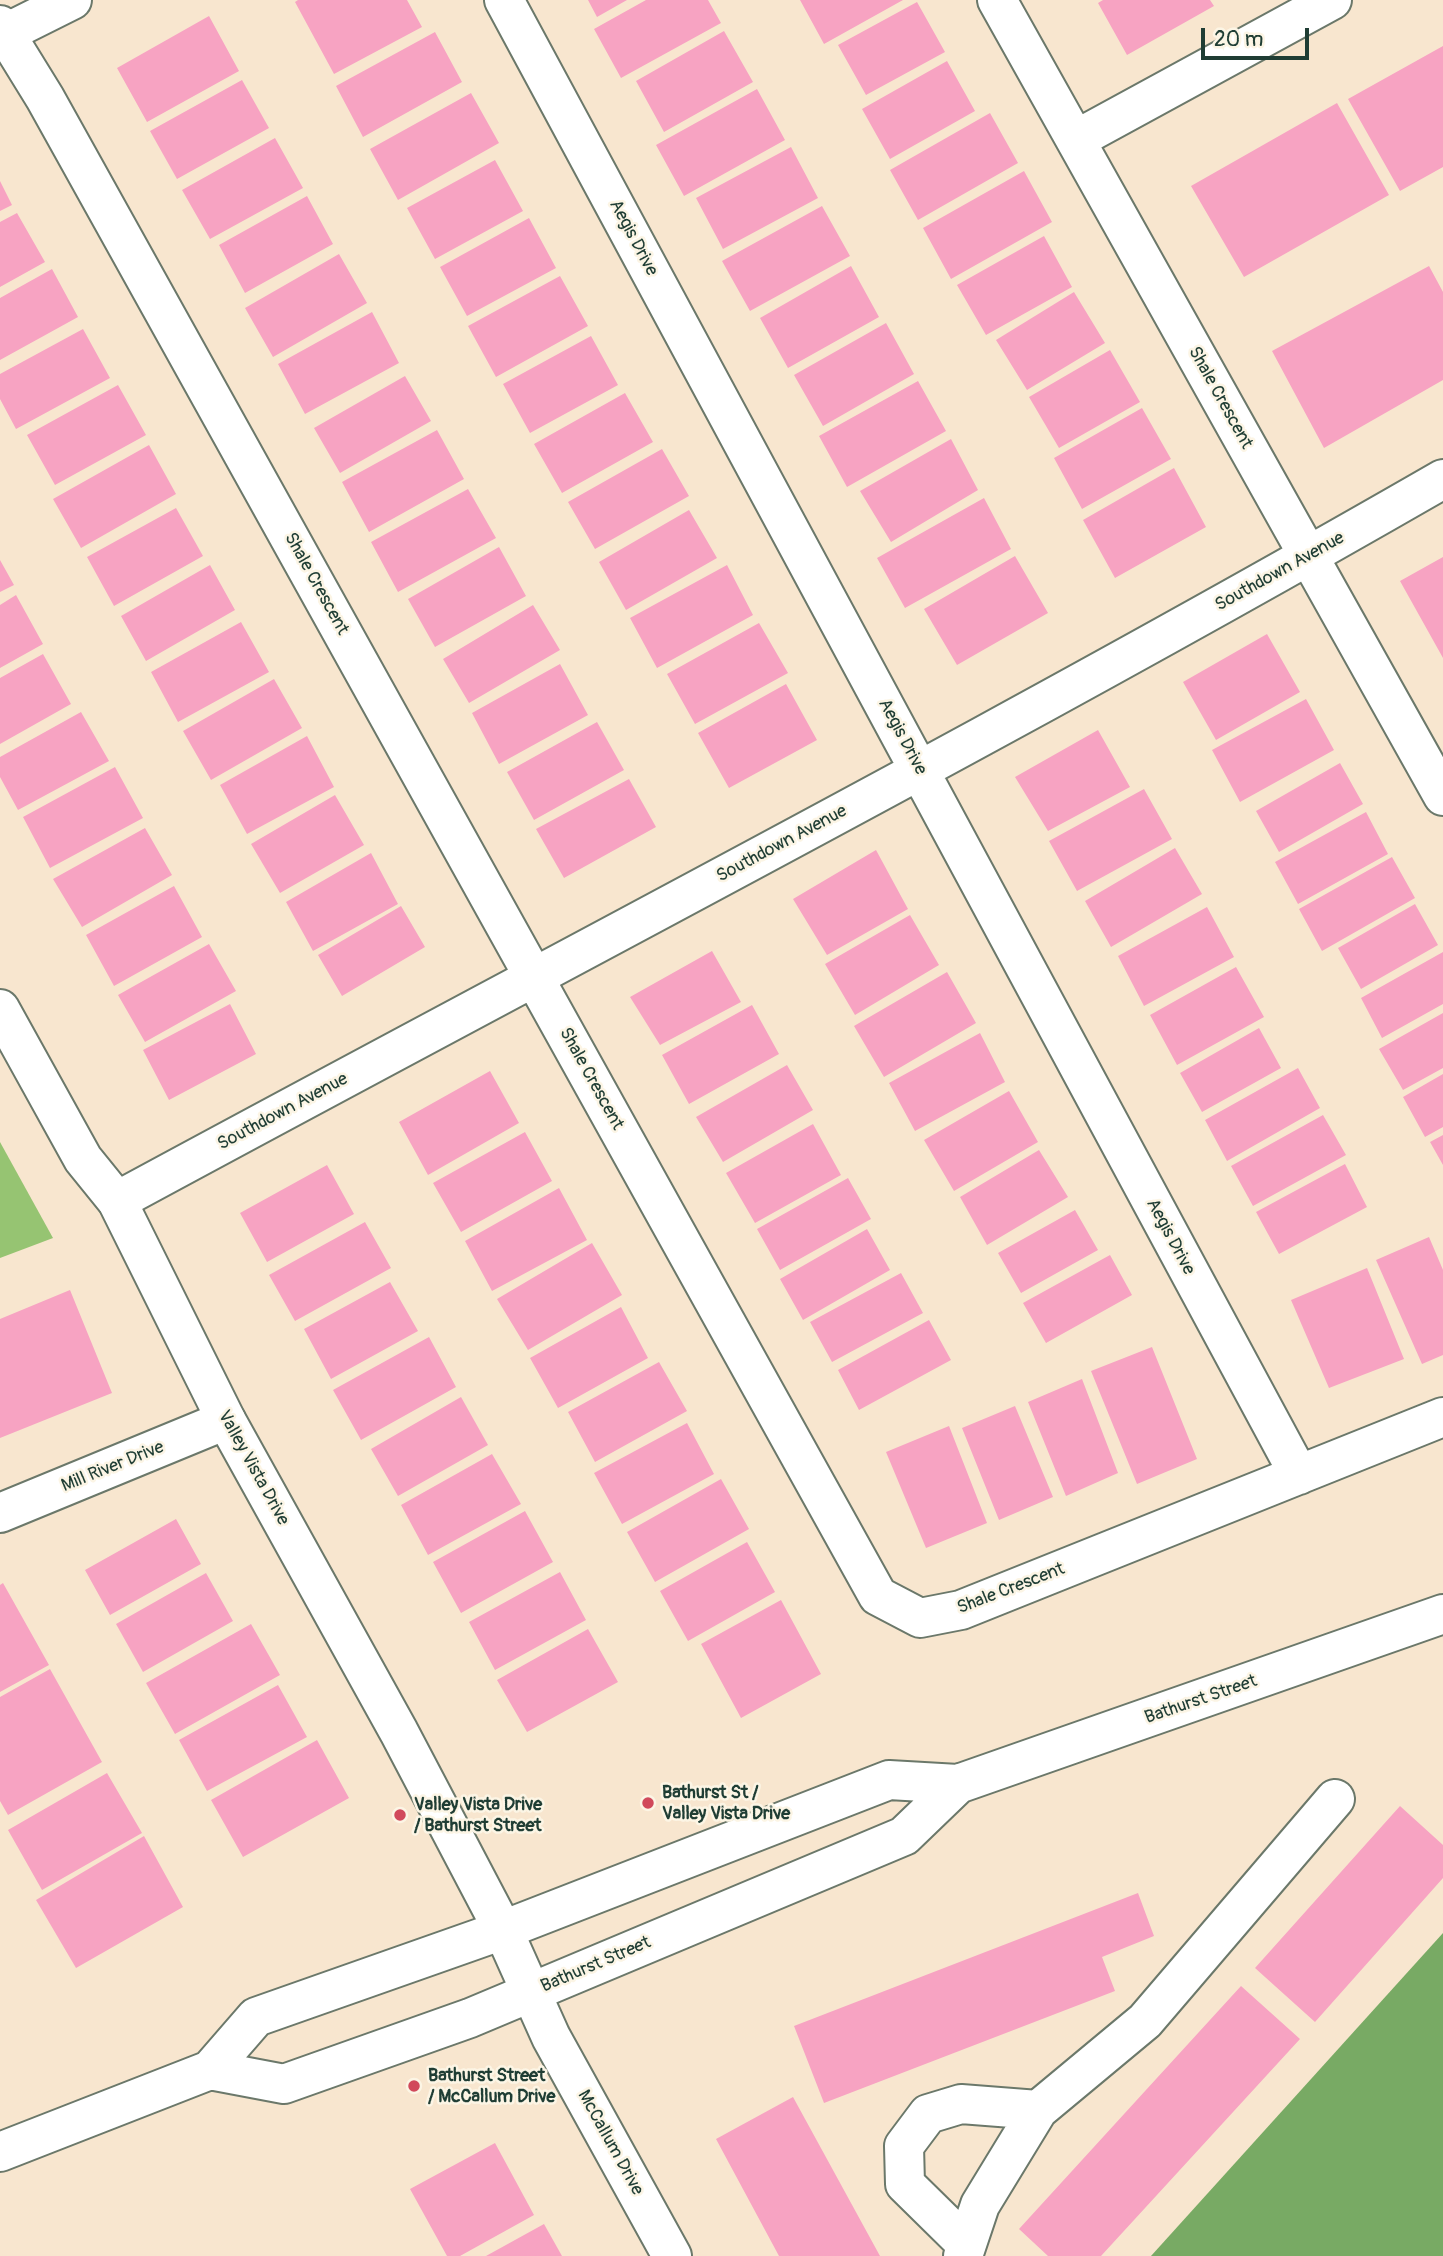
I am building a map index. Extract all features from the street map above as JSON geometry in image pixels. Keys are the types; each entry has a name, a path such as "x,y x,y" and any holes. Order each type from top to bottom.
{"street":[{"path":"2,31 72,0"},
{"name":"Aegis Drive","path":"504,0 1299,1475"},
{"name":"Shale Crescent","path":"997,0 1443,796"},
{"path":"1077,139 1332,0"},
{"name":"Shale Crescent","path":"2,31 45,98 877,1596 920,1618 961,1610 1443,1417"},
{"name":"Southdown Avenue","path":"117,1201 919,770 1443,479"},
{"name":"Valley Vista Drive","path":"0,1009 83,1159 117,1201 226,1420 399,1732 503,1930 530,1993"},
{"name":"Mill River Drive","path":"0,1513 226,1420"},
{"name":"Bathurst Street","path":"0,2152 210,2070 256,2017 503,1930 889,1780 958,1784 1443,1614"},
{"name":"Bathurst Street","path":"210,2070 284,2084 470,2018 904,1836 958,1784"},
{"path":"1038,2110 961,2104 928,2115 904,2146 905,2184 964,2249 992,2183 1038,2110 1145,2021 1335,1799"},
{"name":"McCallum Drive","path":"530,1993 671,2256"}],"green space":[{"path":"0,1142 53,1238 0,1258"},
{"path":"1443,1933 1443,2256 1151,2256"}],"building":[{"path":"407,0 422,27 334,74 295,2"},
{"path":"588,0 627,0 597,17"},
{"path":"646,0 708,0 721,23 621,78 594,29"},
{"path":"800,0 903,0 824,44"},
{"path":"1103,0 1210,0 1214,6 1127,55 1098,3"},
{"path":"917,2 945,52 866,95 838,45"},
{"path":"209,16 239,71 147,122 117,68"},
{"path":"724,31 753,82 664,132 636,81"},
{"path":"435,32 462,82 363,137 336,86"},
{"path":"1443,46 1443,167 1400,191 1348,99"},
{"path":"947,61 975,111 890,159 862,109"},
{"path":"242,80 269,128 177,179 150,131"},
{"path":"757,89 785,140 684,196 656,145"},
{"path":"471,93 499,143 398,200 370,149"},
{"path":"1337,103 1389,195 1244,277 1191,186"},
{"path":"990,113 1018,163 918,220 890,170"},
{"path":"275,138 303,188 210,239 182,190"},
{"path":"791,147 818,198 723,249 696,198"},
{"path":"495,160 523,211 435,259 407,208"},
{"path":"1024,171 1052,222 951,279 923,228"},
{"path":"0,181 12,205 0,211"},
{"path":"307,196 333,244 245,293 219,245"},
{"path":"822,206 850,256 750,311 722,261"},
{"path":"17,213 45,262 0,287 0,222"},
{"path":"529,218 556,268 467,316 440,267"},
{"path":"1044,236 1072,287 986,335 957,285"},
{"path":"339,254 367,303 273,357 245,308"},
{"path":"851,266 879,317 788,368 760,318"},
{"path":"1429,266 1443,292 1443,380 1324,448 1272,351"},
{"path":"52,269 78,317 0,360 0,298"},
{"path":"560,276 588,326 496,377 468,326"},
{"path":"1074,292 1105,343 1027,390 996,340"},
{"path":"372,312 399,363 305,414 278,364"},
{"path":"886,323 914,374 823,426 794,375"},
{"path":"83,329 110,378 16,429 0,399 0,374"},
{"path":"591,336 618,385 530,433 503,384"},
{"path":"1110,350 1140,402 1059,448 1029,397"},
{"path":"405,376 431,421 340,473 314,428"},
{"path":"918,381 946,431 847,487 819,436"},
{"path":"118,385 146,435 55,485 27,435"},
{"path":"625,393 653,442 562,493 534,444"},
{"path":"1142,408 1171,459 1082,509 1054,458"},
{"path":"437,430 464,479 369,532 342,482"},
{"path":"951,439 978,490 891,542 860,491"},
{"path":"149,445 176,494 81,548 53,499"},
{"path":"662,449 689,496 595,549 568,502"},
{"path":"1174,468 1206,527 1115,578 1083,520"},
{"path":"468,489 496,538 398,592 371,542"},
{"path":"984,498 1011,549 905,608 877,558"},
{"path":"176,508 203,556 114,606 87,557"},
{"path":"689,510 717,558 626,610 599,562"},
{"path":"499,547 526,596 435,647 408,599"},
{"path":"1015,556 1048,613 957,665 924,609"},
{"path":"1443,557 1443,658 1400,581"},
{"path":"0,560 14,585 0,592"},
{"path":"210,565 235,610 146,661 121,616"},
{"path":"727,565 753,615 657,668 630,618"},
{"path":"16,595 43,644 0,668 0,605"},
{"path":"533,605 560,650 469,703 443,659"},
{"path":"241,622 269,672 178,722 151,672"},
{"path":"759,623 788,673 695,724 667,674"},
{"path":"1267,634 1300,692 1216,740 1183,682"},
{"path":"43,654 71,704 0,744 0,678"},
{"path":"560,664 588,715 499,764 472,713"},
{"path":"274,679 302,728 211,780 183,731"},
{"path":"786,684 817,740 729,788 698,733"},
{"path":"1306,699 1334,750 1240,802 1212,750"},
{"path":"81,712 109,761 18,810 0,777 0,757"},
{"path":"597,722 624,770 534,820 507,772"},
{"path":"1098,730 1130,787 1048,831 1015,777"},
{"path":"307,736 334,787 247,834 220,785"},
{"path":"1340,763 1363,804 1279,852 1256,811"},
{"path":"115,767 143,818 50,868 23,817"},
{"path":"629,779 656,827 564,878 536,829"},
{"path":"1144,789 1172,839 1077,891 1049,841"},
{"path":"335,795 364,845 280,893 251,844"},
{"path":"1366,812 1388,854 1298,904 1275,862"},
{"path":"145,828 172,875 82,927 53,879"},
{"path":"1175,848 1202,894 1111,947 1085,901"},
{"path":"876,850 908,909 827,955 793,899"},
{"path":"371,853 398,904 313,951 286,902"},
{"path":"1392,857 1415,898 1322,951 1299,909"},
{"path":"174,886 202,937 114,986 86,935"},
{"path":"1415,904 1438,945 1361,989 1338,948"},
{"path":"401,906 425,947 342,996 318,955"},
{"path":"1207,907 1234,957 1144,1006 1118,956"},
{"path":"910,915 939,965 855,1015 825,964"},
{"path":"209,944 236,991 145,1042 118,995"},
{"path":"712,951 741,1002 660,1045 630,997"},
{"path":"1443,952 1443,1004 1382,1038 1361,998"},
{"path":"1236,967 1264,1017 1177,1065 1150,1015"},
{"path":"947,972 976,1023 884,1077 854,1026"},
{"path":"230,1004 256,1054 169,1100 143,1050"},
{"path":"752,1005 779,1054 689,1104 662,1055"},
{"path":"1443,1013 1443,1068 1403,1090 1379,1049"},
{"path":"1259,1028 1281,1068 1202,1112 1180,1073"},
{"path":"980,1033 1005,1082 915,1131 889,1083"},
{"path":"787,1065 813,1110 723,1162 696,1117"},
{"path":"1298,1068 1320,1108 1227,1161 1205,1120"},
{"path":"490,1071 519,1123 428,1175 399,1122"},
{"path":"1443,1074 1443,1127 1425,1137 1403,1097"},
{"path":"1009,1091 1038,1142 954,1191 924,1140"},
{"path":"1323,1115 1346,1155 1253,1206 1231,1166"},
{"path":"813,1124 841,1175 755,1223 726,1173"},
{"path":"525,1132 552,1181 461,1232 433,1183"},
{"path":"1443,1135 1443,1165 1430,1142"},
{"path":"1039,1150 1068,1197 987,1245 960,1197"},
{"path":"1345,1164 1367,1207 1279,1254 1256,1212"},
{"path":"327,1165 354,1214 267,1262 240,1213"},
{"path":"848,1178 871,1219 780,1270 757,1229"},
{"path":"559,1188 587,1240 492,1291 465,1241"},
{"path":"1075,1210 1098,1250 1021,1293 998,1253"},
{"path":"365,1222 391,1268 295,1321 269,1275"},
{"path":"867,1229 890,1270 803,1320 780,1279"},
{"path":"1429,1237 1443,1270 1443,1355 1422,1364 1376,1260"},
{"path":"592,1243 622,1295 528,1350 497,1299"},
{"path":"1110,1255 1132,1295 1046,1343 1023,1303"},
{"path":"1367,1268 1404,1359 1329,1388 1291,1300"},
{"path":"901,1273 923,1313 832,1362 810,1322"},
{"path":"390,1282 418,1331 331,1379 304,1329"},
{"path":"70,1290 112,1393 0,1438 0,1319"},
{"path":"621,1307 648,1358 558,1408 530,1358"},
{"path":"929,1320 951,1360 859,1410 838,1370"},
{"path":"429,1337 456,1387 361,1440 333,1390"},
{"path":"1152,1347 1197,1459 1137,1484 1091,1371"},
{"path":"659,1362 687,1411 595,1462 568,1412"},
{"path":"1082,1379 1118,1473 1066,1496 1028,1402"},
{"path":"461,1397 488,1445 398,1496 371,1449"},
{"path":"1015,1406 1053,1497 999,1520 962,1428"},
{"path":"687,1423 714,1474 622,1524 594,1473"},
{"path":"949,1426 987,1523 926,1548 886,1452"},
{"path":"492,1454 521,1504 428,1555 401,1505"},
{"path":"721,1479 749,1529 655,1582 627,1532"},
{"path":"525,1511 553,1562 461,1613 433,1562"},
{"path":"176,1519 201,1564 110,1615 85,1570"},
{"path":"747,1542 775,1592 688,1641 660,1591"},
{"path":"560,1572 586,1620 495,1670 469,1622"},
{"path":"206,1573 233,1621 143,1672 116,1624"},
{"path":"3,1583 49,1665 0,1692 0,1585"},
{"path":"781,1600 821,1674 741,1718 701,1644"},
{"path":"251,1624 280,1675 175,1734 146,1683"},
{"path":"588,1629 618,1682 527,1732 497,1680"},
{"path":"50,1669 102,1762 8,1815 0,1801 0,1697"},
{"path":"278,1685 307,1737 207,1791 179,1740"},
{"path":"317,1740 349,1798 243,1857 211,1800"},
{"path":"107,1773 142,1833 42,1890 8,1830"},
{"path":"1400,1806 1443,1845 1443,1878 1315,2022 1255,1968"},
{"path":"144,1836 183,1907 76,1968 36,1900"},
{"path":"1138,1893 1154,1936 1102,1957 1115,1991 824,2103 794,2026"},
{"path":"1241,1986 1300,2039 1101,2256 1048,2256 1019,2229"},
{"path":"793,2097 880,2256 779,2256 716,2139"},
{"path":"495,2143 534,2215 460,2256 447,2256 410,2189"},
{"path":"544,2224 562,2256 486,2256"}],"place":[{"name":"Bathurst St / Valley Vista Drive","path":"648,1803"},
{"name":"Valley Vista Drive / Bathurst Street","path":"400,1815"},
{"name":"Bathurst Street / McCallum Drive","path":"414,2086"}]}
